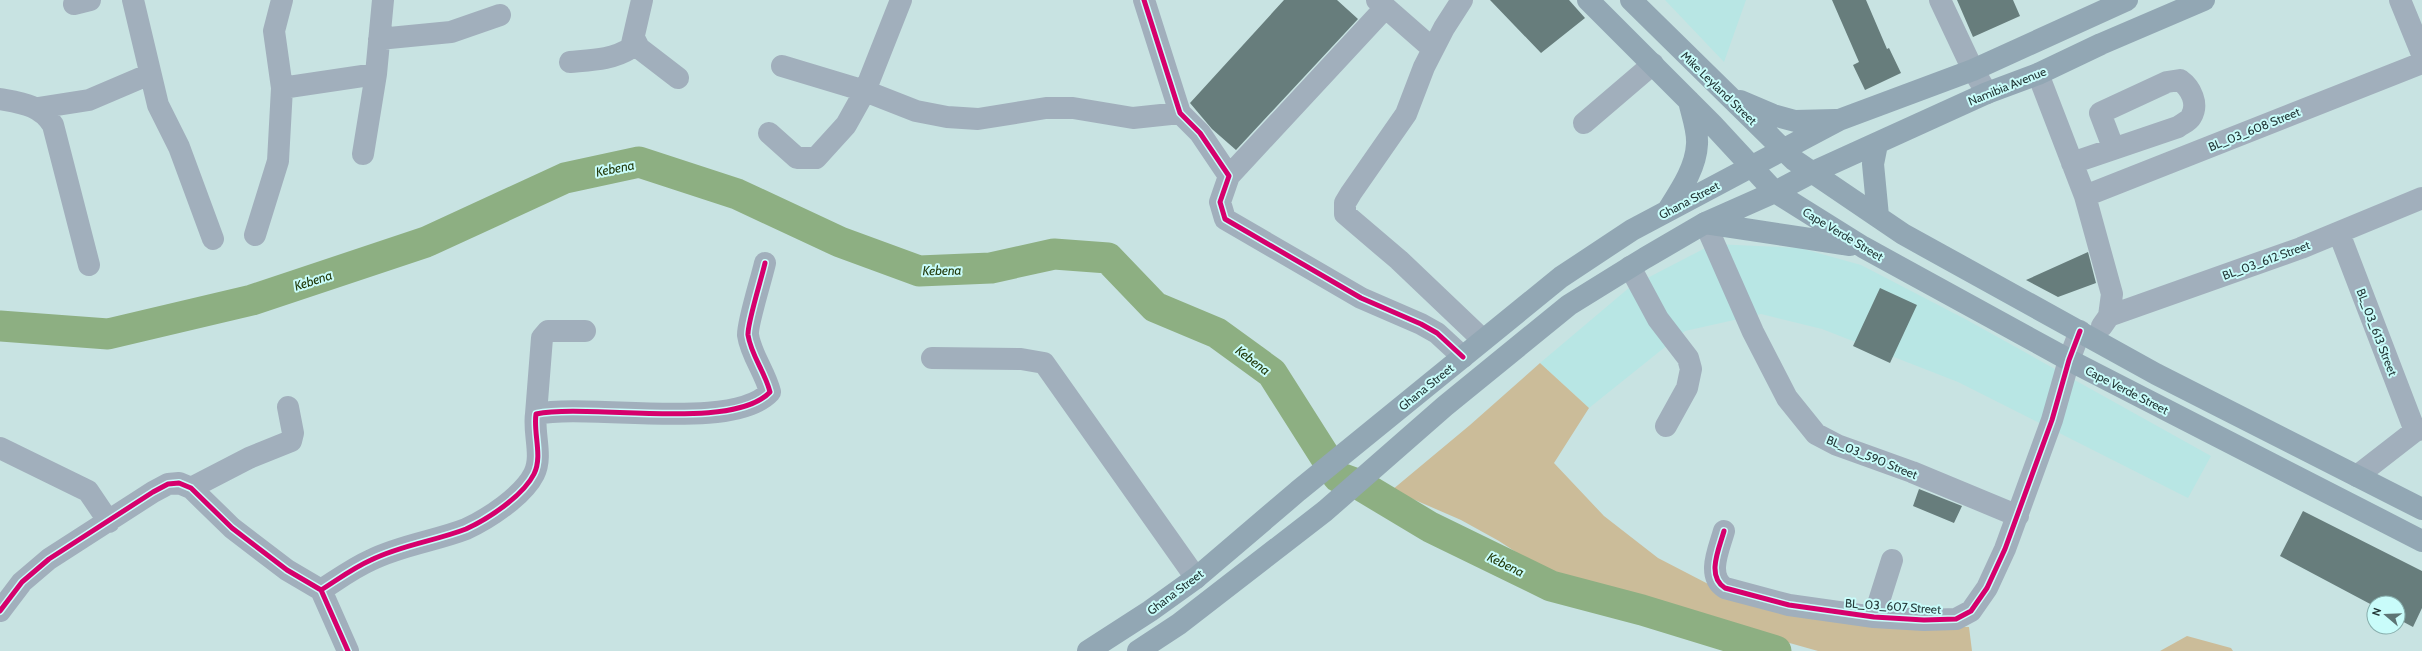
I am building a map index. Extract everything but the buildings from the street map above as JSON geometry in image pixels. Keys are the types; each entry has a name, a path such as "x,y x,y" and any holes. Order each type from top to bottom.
{"main road":[{"path":"1588,0 1689,101 1751,168"},
{"path":"1783,150 1839,120 1973,70 2100,6 2127,0"},
{"name":"Namibia Avenue","path":"1811,173 1987,93 2038,74 2101,44 2204,0"},
{"name":"Mike Leyland Street","path":"1633,1 1783,150 1811,173"},
{"path":"1727,95 1772,115 1795,121 1839,120"},
{"path":"1668,211 1684,185 1697,145 1696,128 1689,101"},
{"path":"1877,144 1873,164 1878,216"},
{"name":"Ghana Street","path":"1088,651 1150,611 1196,578 1251,533 1298,491 1561,277 1632,230 1783,150"},
{"name":"Cape Verde Street","path":"1751,168 1775,192 1862,247 2069,360 2422,541"},
{"path":"1138,651 1179,624 1325,511 1398,446 1569,305 1705,223 1775,192 1811,173 1903,234 1944,258 2156,374 2422,509"},
{"path":"1705,223 1830,240 1862,247"},
{"path":"1251,533 1268,554"}],"street":[{"path":"133,0 158,104 179,147 212,239"},
{"path":"255,235 278,162 282,88 274,31 282,0"},
{"path":"363,154 376,74 383,0"},
{"path":"570,62 599,60 620,55 631,48 642,0"},
{"path":"770,133 797,158 816,158 846,125 865,91 901,0"},
{"path":"1144,0 1180,113 1200,133 1229,176"},
{"path":"1462,0 1444,28 1433,49 1406,114 1351,193 1345,203 1345,214 1399,260 1483,340"},
{"path":"1940,0 1973,70 1987,93"},
{"path":"2400,0 2422,54"},
{"path":"1433,49 1381,4 1229,176 1220,202 1225,220 1361,298 1421,324 1437,333 1463,357"},
{"path":"379,39 451,32 500,15"},
{"path":"634,38 639,48 678,78"},
{"name":"BL_03_608 Street","path":"2085,196 2422,63"},
{"path":"1584,123 1653,64"},
{"path":"782,66 865,91 916,111 947,117 978,119 1046,108 1073,108 1133,118 1180,113"},
{"path":"0,99 38,108 89,100 150,74"},
{"path":"282,88 376,74"},
{"path":"2038,74 2085,196 2112,294 2109,316"},
{"path":"38,108 46,114 52,125 89,265"},
{"path":"2072,162 2113,147"},
{"name":"BL_03_612 Street","path":"2109,316 2338,233 2422,198"},
{"name":"BL_03_590 Street","path":"1705,223 1753,332 1786,398 1816,434 1837,445 1912,472 2018,516"},
{"name":"BL_03_613 Street","path":"2338,233 2419,430"},
{"path":"536,414 554,411 644,414 706,412 734,409 765,398 770,392 769,385 753,352 748,333 766,263"},
{"path":"1630,267 1658,319 1688,358 1691,369 1687,388 1666,426"},
{"name":"BL_03_607 Street","path":"1724,532 1714,572 1718,584 1725,588 1789,605 1874,617 1956,620 1971,611 1987,588 2005,549 2052,420 2069,360 2087,335 2109,316"},
{"path":"321,590 370,560 410,544 466,528 506,505 527,485 535,473 538,458 534,426 542,338 548,331 585,331"},
{"path":"932,358 1021,359 1044,363 1196,578"},
{"path":"191,488 249,458 290,442 294,433 288,407"},
{"path":"2356,476 2419,430"},
{"path":"0,448 88,491 109,522"},
{"path":"0,611 22,582 49,559 109,522 153,492 168,484 179,483 191,488 232,528 287,570 321,590 348,651"},
{"path":"1874,617 1892,560"}],"shaded area":[{"path":"1665,0 1746,0 1724,62"},
{"path":"1713,244 1800,248 1861,265 1967,320 2211,456 2188,498 1958,382 1822,329 1761,314 1685,331 1589,408 1540,363 1630,287"},
{"path":"1540,363 1589,408 1554,463 1604,516 1658,558 1714,587 1879,626 1969,627 1972,651 1818,651 1554,577 1499,541 1461,520 1392,490 1470,425"},
{"path":"2187,636 2231,648 2233,651 2160,651"}],"waterway":[{"name":"Kebena","path":"0,326 108,334 252,300 426,242 565,178 639,162 737,194 840,242 919,271 991,268 1054,254 1108,258 1155,307 1217,333 1272,373 1338,477 1360,485 1430,527 1551,586 1642,610 1776,651"}],"cycle path":[{"path":"1144,0 1180,113 1200,133 1229,176 1220,202 1225,219 1361,298 1421,324 1437,333 1463,357"},
{"path":"321,590 364,563 382,555 466,529 504,506 529,482 537,467 538,452 535,421 536,414 560,412 694,414 725,411 752,404 770,392 765,377 752,350 748,335 752,311 765,263"},
{"path":"1724,531 1717,554 1715,569 1716,577 1719,583 1725,588 1789,605 1874,617 1924,620 1956,619 1971,611 1987,588 2005,549 2052,420 2069,360 2080,331"},
{"path":"0,611 22,582 49,559 153,492 168,484 179,483 191,488 232,528 287,570 321,590 348,651"}]}
